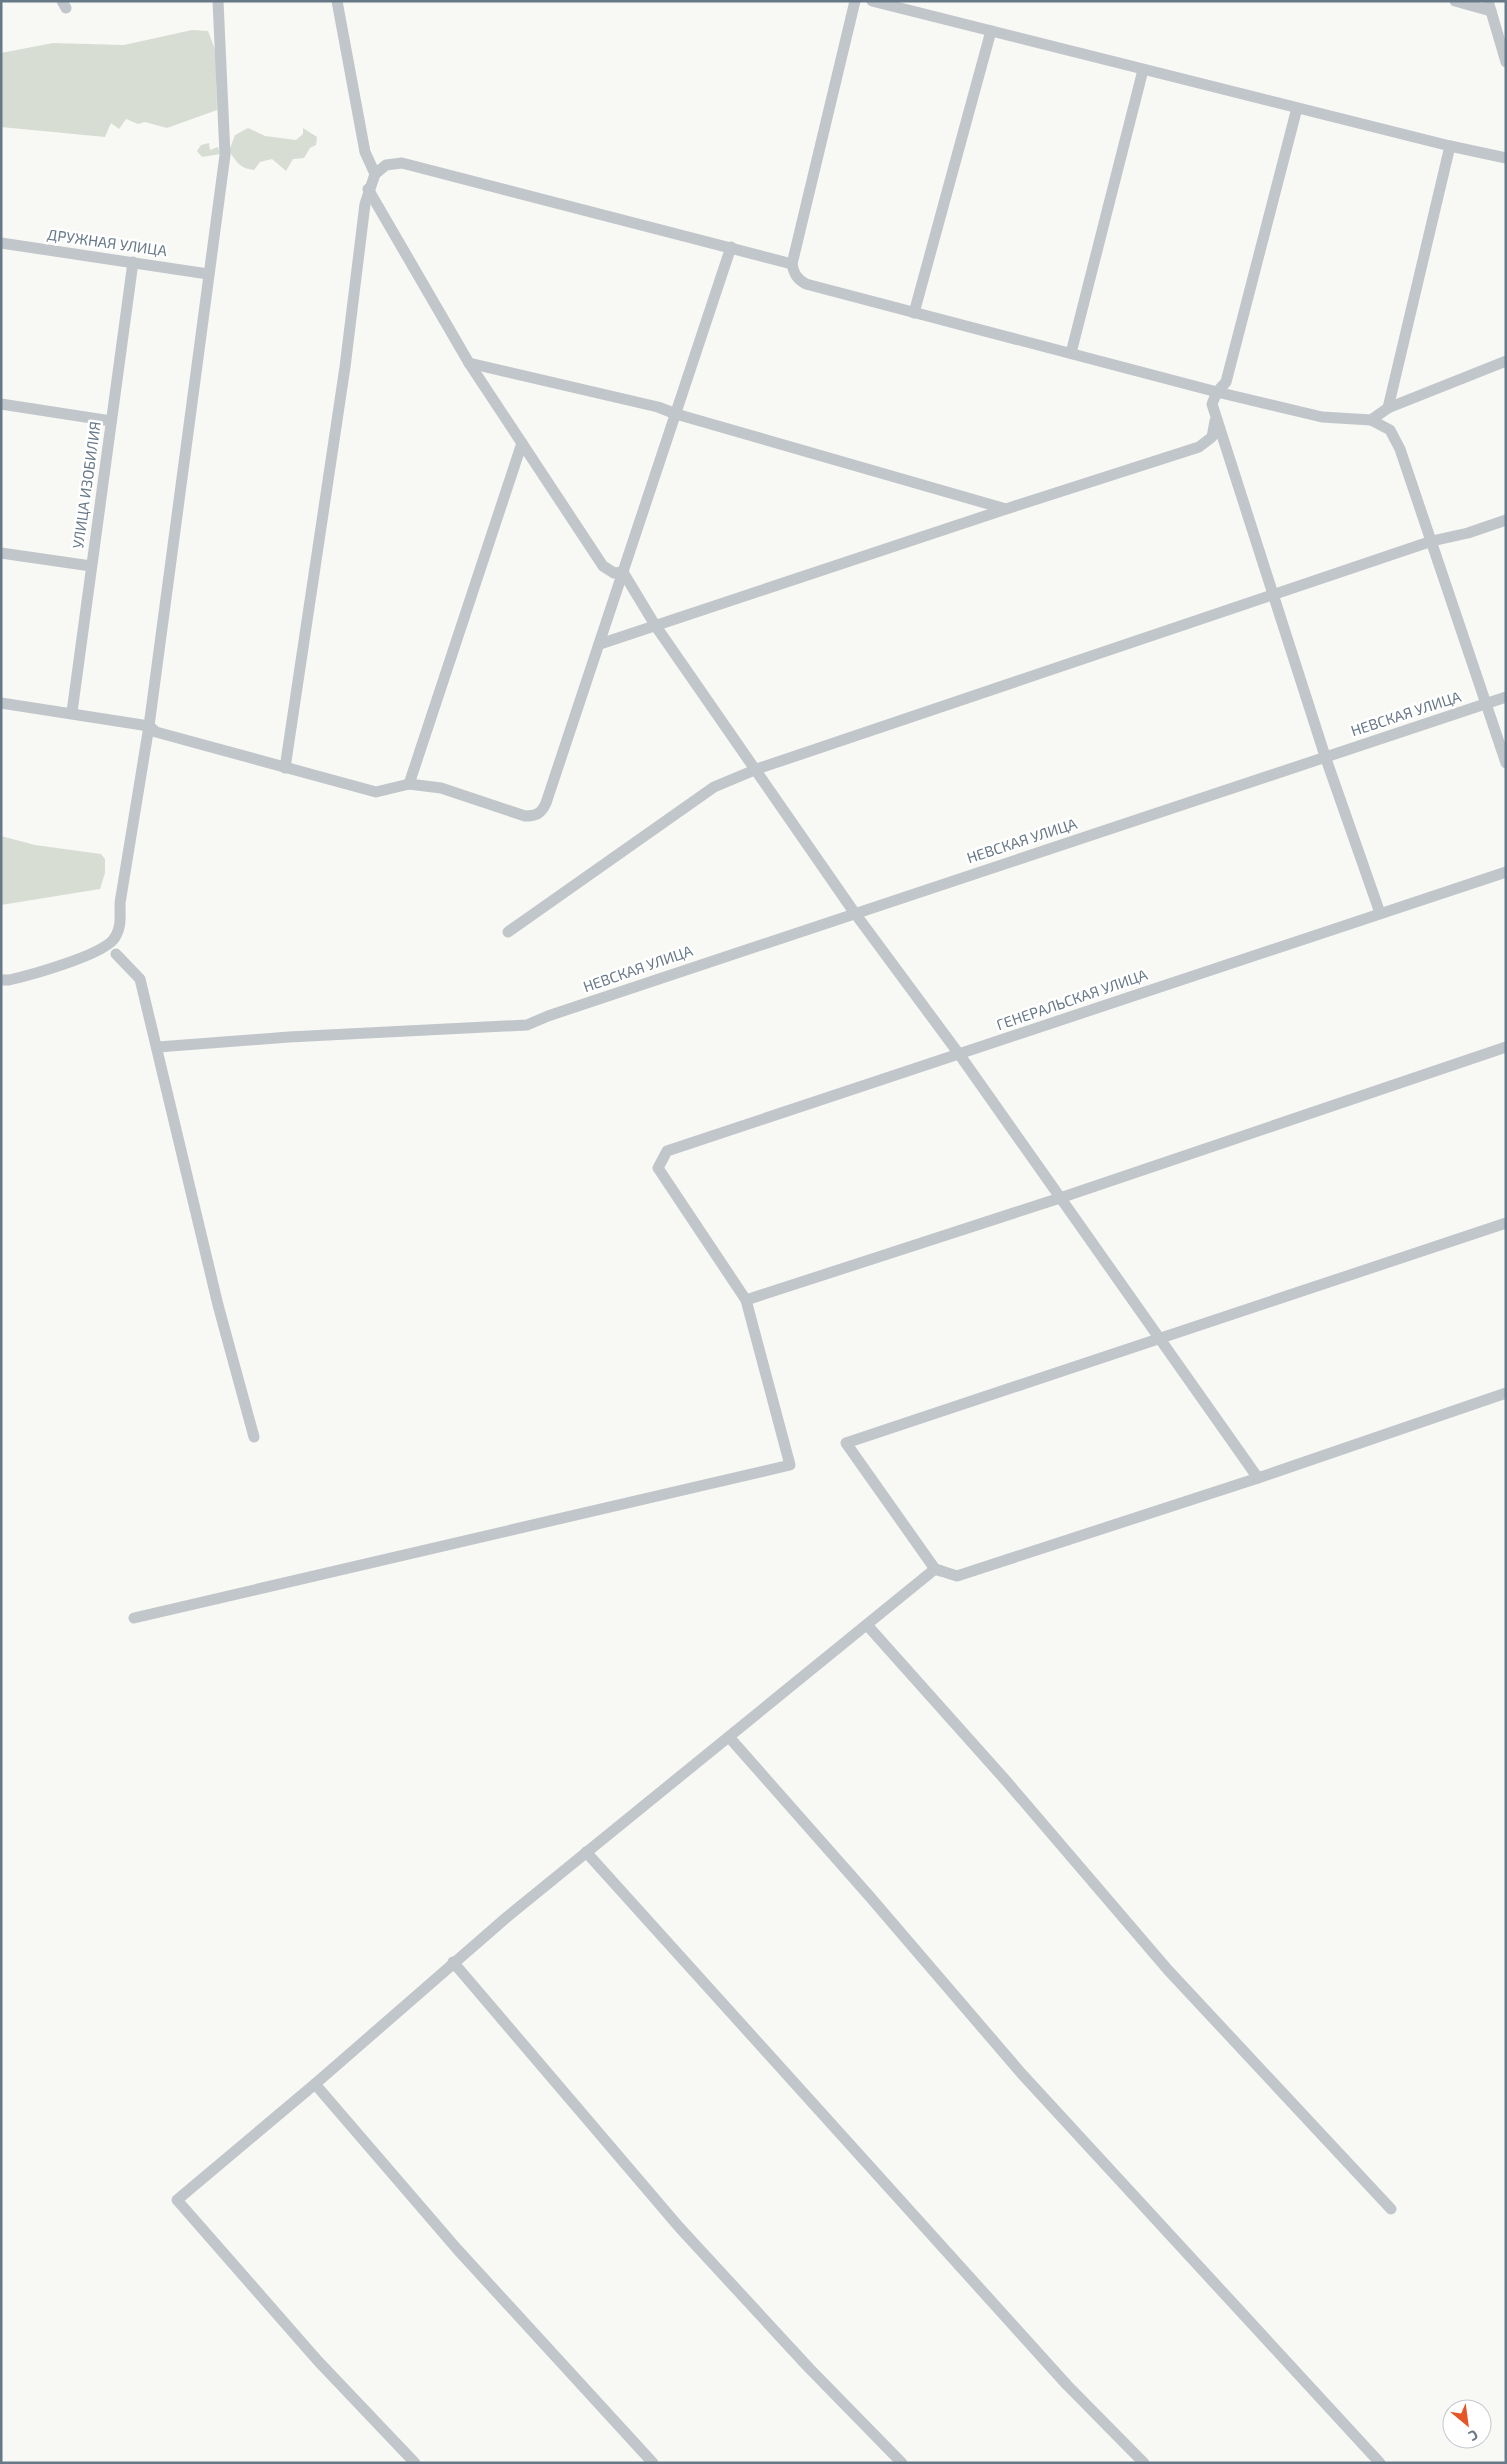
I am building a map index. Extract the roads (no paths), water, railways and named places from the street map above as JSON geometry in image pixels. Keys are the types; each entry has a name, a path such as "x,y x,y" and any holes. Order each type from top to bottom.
{"street":[{"path":"1,980 9,980 64,964 99,948 113,939 120,927 120,903 149,726 225,155 218,1"},
{"path":"337,1 366,152 375,174"},
{"path":"855,1 792,264 794,272 806,284 914,313 1216,392 1322,417 1371,420 1390,430 1400,449 1506,763"},
{"path":"872,1 1143,70 1450,146 1506,158"},
{"path":"1455,1 1490,6 1506,62"},
{"path":"914,313 991,31"},
{"path":"1071,353 1143,70"},
{"path":"1297,108 1226,382 1216,392 1212,404 1325,756 1380,913"},
{"path":"1388,408 1450,146"},
{"path":"285,768 343,376 368,189 375,174 386,166 402,163 792,264"},
{"path":"368,189 469,363 603,566 614,573 623,572"},
{"name":"ДРУЖНАЯ УЛИЦА","path":"1,243 208,274"},
{"path":"1,703 72,712 149,726 156,732 376,792 409,784 441,788 525,816 534,816 543,810 731,247"},
{"name":"УЛИЦА ИЗОБИЛИЯ","path":"72,712 90,566 133,262"},
{"path":"1371,420 1388,408 1506,362"},
{"path":"469,363 658,407 676,414 1006,509"},
{"path":"1,404 111,421"},
{"path":"600,644 1199,447 1212,436 1216,419"},
{"path":"409,784 522,443"},
{"path":"508,932 714,787 757,769 1432,541 1468,533 1506,520"},
{"path":"1,552 90,566"},
{"path":"623,572 655,625 757,769 854,912 959,1054 1258,1478"},
{"name":"НЕВСКАЯ УЛИЦА","path":"158,1047 299,1036 527,1025 548,1016 854,912 1506,697"},
{"name":"ГЕНЕРАЛЬСКАЯ УЛИЦА","path":"746,1300 658,1168 666,1151 1506,872"},
{"path":"116,954 140,979 158,1047 218,1305 254,1437"},
{"path":"134,1618 790,1465 746,1300 1060,1198 1506,1048"},
{"path":"1506,1224 846,1443 935,1569 957,1576 1258,1478 1506,1392"},
{"path":"415,2463 318,2361 177,2200 315,2084 453,1962 935,1569"},
{"path":"867,1625 1008,1784 1168,1970 1391,2209"},
{"path":"729,1737 871,1898 1020,2073 1380,2463"},
{"path":"586,1852 1067,2385 1144,2463"},
{"path":"453,1962 679,2227 810,2368 902,2463"},
{"path":"315,2084 457,2249 653,2463"}]}
